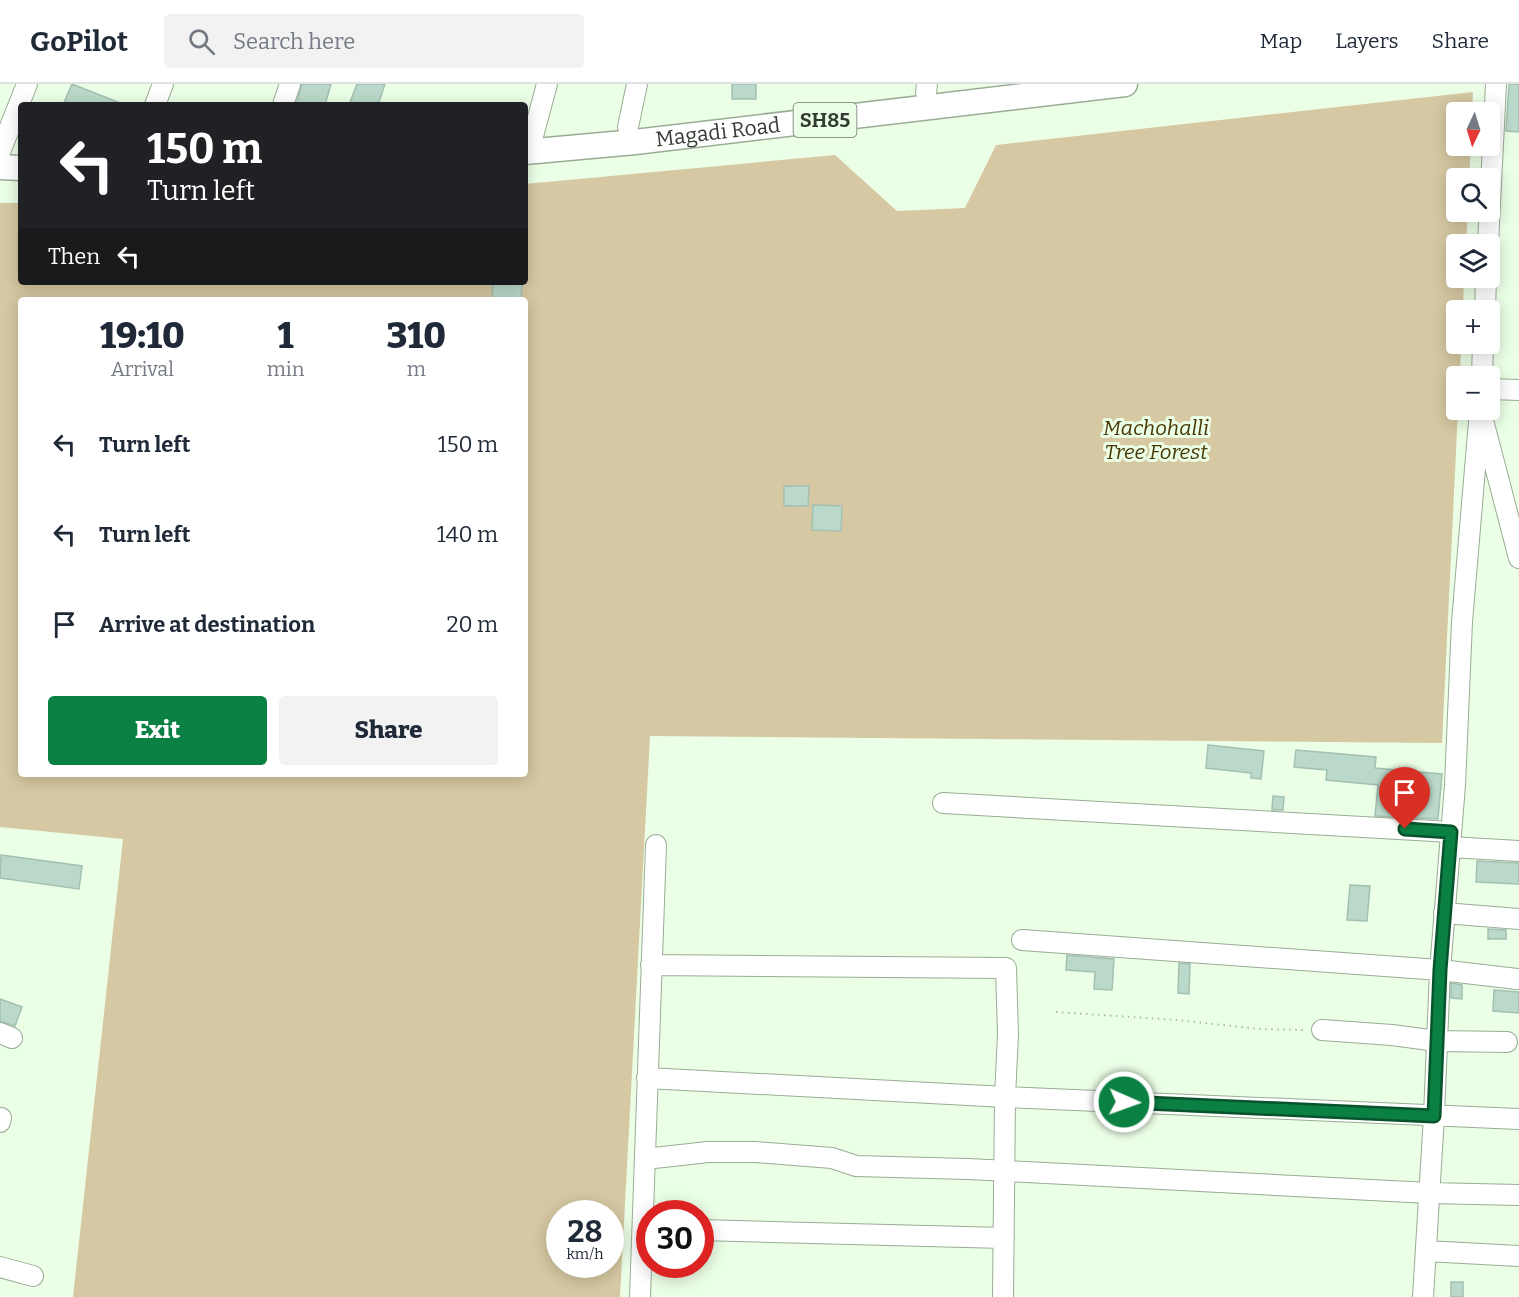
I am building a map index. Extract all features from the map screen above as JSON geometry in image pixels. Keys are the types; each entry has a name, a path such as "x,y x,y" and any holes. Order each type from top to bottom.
{"main road":[{"name":"Magadi Road","path":"528,142 926,88 1000,84"},
{"name":"Magadi Road","path":"528,142 635,142 1125,84"},
{"path":"0,167 18,168"},
{"path":"0,182 18,183"}],"street":[{"path":"20,102 27,84"},
{"path":"156,102 163,84"},
{"path":"284,102 290,84"},
{"path":"528,142 547,84"},
{"path":"628,127 637,84"},
{"path":"1488,234 1496,84"},
{"path":"0,152 18,107"},
{"path":"1500,389 1519,390"},
{"path":"1423,1297 1440,970 1455,785 1462,622 1479,420"},
{"path":"1483,420 1519,558"},
{"path":"943,803 1450,840 1519,851"},
{"path":"646,1200 647,1078 656,845"},
{"path":"1444,913 1519,919"},
{"path":"1022,940 1440,970 1517,980"},
{"path":"651,965 1006,968 1008,1034 1003,1297"},
{"path":"1322,1030 1437,1041 1507,1042"},
{"path":"647,1078 1005,1098 1519,1119"},
{"path":"645,1159 708,1152 755,1152 832,1158 856,1166 1004,1171 1429,1193 1519,1195"},
{"path":"714,1230 1004,1238"},
{"path":"1426,1251 1519,1256"},
{"path":"0,1266 33,1276"},
{"path":"640,1297 642,1278"}],"path":[{"path":"1056,1012 1177,1020 1258,1029 1322,1030"}],"green space":[{"name":"Machohalli Tree Forest","path":"1473,92 1472,102 1446,102 1446,156 1470,156 1470,168 1446,168 1446,222 1467,222 1467,234 1446,234 1446,288 1464,288 1463,300 1446,300 1446,354 1461,354 1460,366 1446,366 1446,420 1458,420 1442,743 650,736 624,1222 624,1200 546,1200 546,1278 621,1278 620,1297 73,1297 123,839 0,827 0,203 18,203 18,285 528,285 528,184 835,155 897,211 965,208 996,145"}],"building":[{"path":"72,84 118,102 64,102"},
{"path":"302,84 331,84 326,102 297,102"},
{"path":"357,84 385,84 379,102 350,102"},
{"path":"732,84 756,84 756,99 732,99"},
{"path":"1509,84 1519,84 1519,132 1506,131"},
{"path":"493,285 522,285 521,297 492,297"},
{"path":"784,486 809,486 808,506 784,506"},
{"path":"813,505 842,506 841,531 812,530"},
{"path":"1208,745 1264,751 1261,779 1251,778 1251,773 1206,768"},
{"path":"1296,750 1376,757 1375,768 1442,774 1438,819 1375,816 1378,785 1326,780 1327,770 1294,767"},
{"path":"1273,796 1284,797 1283,810 1272,810"},
{"path":"1,855 82,866 79,889 0,878"},
{"path":"1477,861 1519,863 1519,884 1476,882"},
{"path":"1350,885 1370,886 1367,921 1347,920"},
{"path":"1488,929 1506,930 1506,939 1488,939"},
{"path":"1067,955 1114,959 1112,990 1094,989 1095,972 1066,970"},
{"path":"1179,963 1190,964 1189,994 1178,993"},
{"path":"1451,983 1462,985 1462,999 1451,998"},
{"path":"1494,990 1519,992 1519,1013 1493,1011"},
{"path":"0,999 22,1007 15,1026 0,1021"},
{"path":"1451,1282 1463,1282 1463,1297 1451,1297"}],"route":[{"path":"1124,1102 1434,1116 1440,970 1451,832 1405,829"}]}
